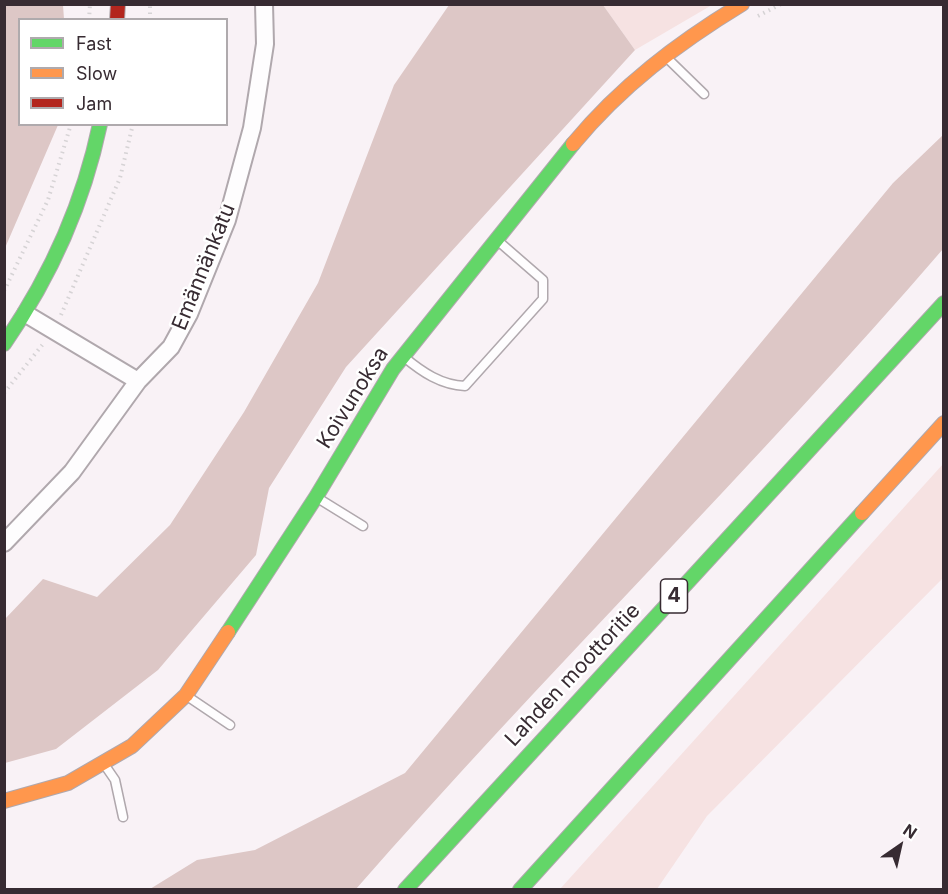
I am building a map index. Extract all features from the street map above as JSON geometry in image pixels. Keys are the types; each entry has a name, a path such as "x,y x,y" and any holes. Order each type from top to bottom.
{"main road":[{"name":"Koivunoksa","path":"4,801 68,783 104,764 132,746 186,695 316,497 403,357 597,115 618,92 663,55 742,4"},
{"path":"4,344 26,314 45,282 78,210 99,126"},
{"name":"Lahden moottoritie","path":"405,890 944,303"},
{"path":"520,890 944,423"}],"street":[{"name":"Emännänkatu","path":"4,543 72,472 138,381 171,346 180,330 227,220 252,128 265,44 264,4"},
{"path":"26,314 138,381"}],"lane":[{"path":"663,55 704,94"},
{"path":"403,357 418,369 449,385 465,386 543,299 543,280 497,240"},
{"path":"316,497 363,526"},
{"path":"186,695 230,725"},
{"path":"104,764 115,780 123,817"}],"path":[{"path":"754,19 782,4"},
{"path":"4,291 48,200 70,126"},
{"path":"4,393 54,329 120,178 133,126"}],"shaded area":[{"path":"5,4 63,5 64,18 18,18 18,126 58,126 5,248"},
{"path":"449,5 603,5 635,50 346,367 269,488 256,555 158,670 56,749 5,763 5,619 43,579 97,597 170,525 244,412 318,283 394,85"},
{"path":"603,5 712,5 635,50"},
{"path":"943,135 943,249 798,411 428,808 356,889 150,889 197,860 255,850 405,773 893,183"},
{"path":"943,464 943,578 707,816 657,889 560,889"}],"traffic: fast":[{"path":"4,344 51,266 63,239 75,211 100,126"},
{"path":"228,632 316,497 393,369 573,144"},
{"path":"405,890 944,303"},
{"path":"520,890 862,513"}],"traffic: slow":[{"path":"573,144 631,84 695,34 742,4"},
{"path":"862,513 944,423"},
{"path":"4,801 68,783 132,746 186,695 228,632"}],"traffic: jam":[{"path":"117,18 118,4"}]}
